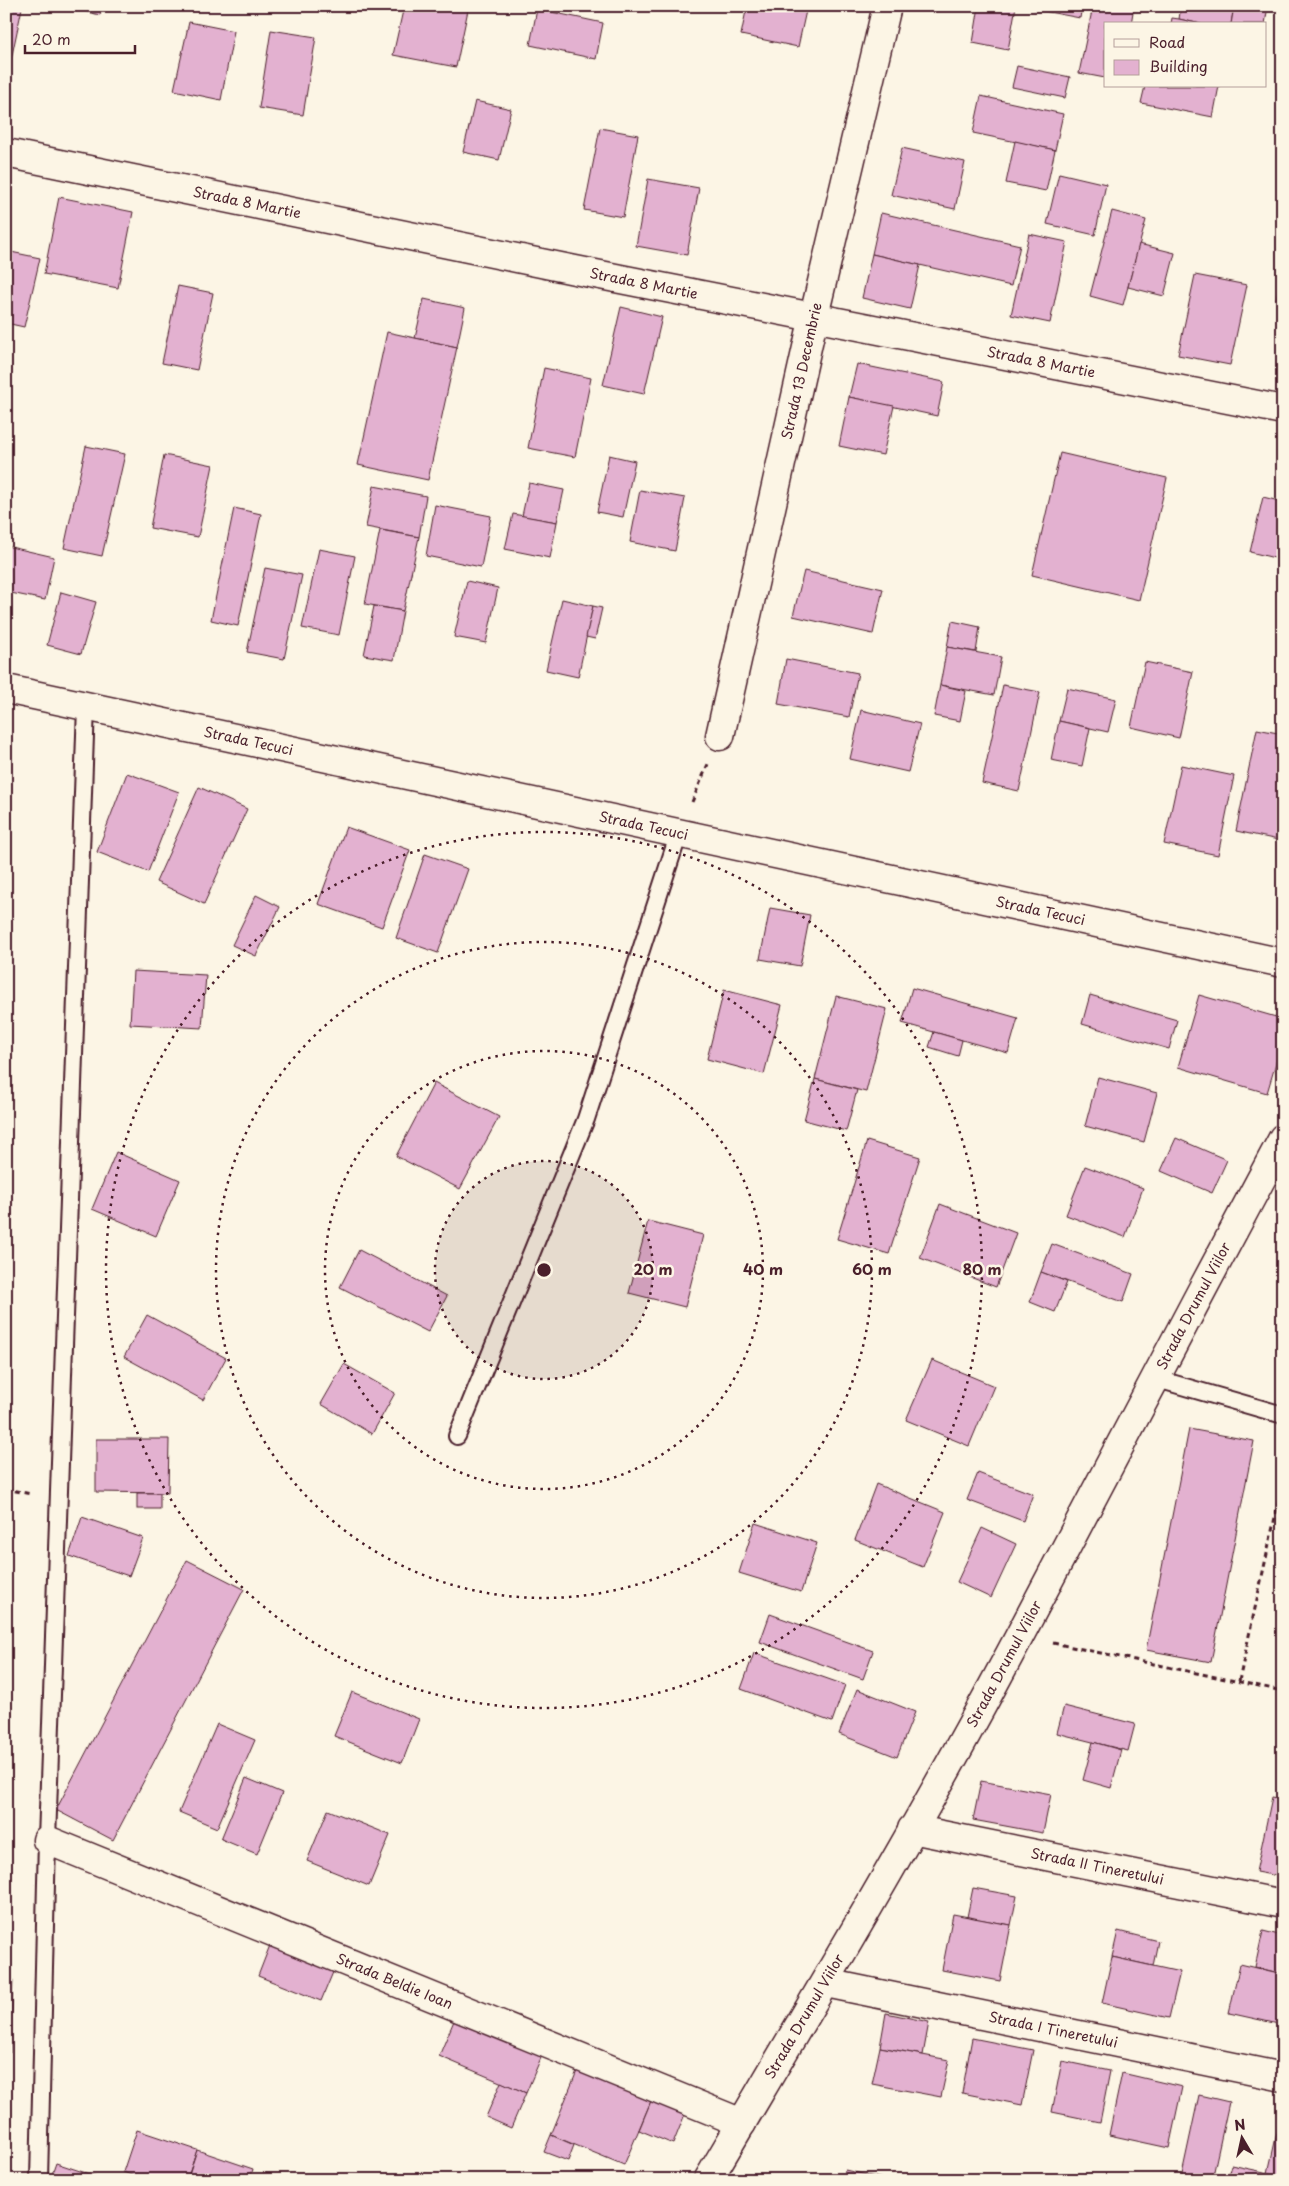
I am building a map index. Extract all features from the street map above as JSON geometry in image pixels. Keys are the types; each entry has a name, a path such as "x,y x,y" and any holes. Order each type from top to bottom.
{"street":[{"name":"Strada 13 Decembrie","path":"720,736 814,316 887,6"},
{"name":"Strada 8 Martie","path":"6,153 565,268 1283,410"},
{"name":"Strada Tecuci","path":"6,689 1283,963"},
{"name":"Strada Drumul Viilor","path":"708,2180 826,1982 1019,1637 1154,1378 1283,1138"},
{"name":"Strada II Tineretului","path":"912,1829 1283,1904"},
{"name":"Strada Beldie Ioan","path":"48,1840 742,2123"},
{"name":"Strada I Tineretului","path":"826,1982 1283,2077"}],"lane":[{"path":"39,2180 48,1840 86,706"},
{"path":"457,1436 586,1119 679,833"},
{"path":"1154,1378 1283,1415"}],"path":[{"path":"679,833 720,736"},
{"path":"1239,1681 1283,1481"},
{"path":"1019,1637 1283,1691"}],"building":[{"path":"6,6 22,8 8,74 6,74"},
{"path":"62,6 102,6 100,15"},
{"path":"404,6 450,6 468,10 456,67 393,55"},
{"path":"747,6 807,6 798,47 741,35"},
{"path":"979,6 1016,6 1008,50 973,43"},
{"path":"1034,6 1082,6 1080,18 1033,9"},
{"path":"1093,6 1134,6 1131,22 1104,22 1104,78 1079,73"},
{"path":"1181,6 1234,6 1231,22 1192,22 1179,19"},
{"path":"1234,6 1268,6 1265,22 1231,22"},
{"path":"537,9 603,23 596,59 530,45"},
{"path":"1172,18 1192,22 1171,22"},
{"path":"189,22 234,31 221,100 174,90"},
{"path":"271,30 316,37 303,115 259,108"},
{"path":"1017,66 1070,77 1065,98 1012,87"},
{"path":"1145,88 1219,88 1213,117 1141,103"},
{"path":"981,96 1063,114 1055,150 973,133"},
{"path":"475,101 511,109 499,160 463,152"},
{"path":"600,128 638,135 623,217 584,210"},
{"path":"1015,141 1055,150 1046,191 1006,183"},
{"path":"902,148 965,162 955,209 891,195"},
{"path":"1059,173 1106,184 1095,235 1047,224"},
{"path":"648,179 699,188 687,255 636,246"},
{"path":"59,197 133,212 118,288 44,274"},
{"path":"1112,211 1146,220 1123,305 1090,296"},
{"path":"881,213 1020,245 1011,286 872,254"},
{"path":"1029,234 1067,242 1050,323 1011,315"},
{"path":"1139,244 1175,253 1164,296 1128,287"},
{"path":"6,251 40,258 24,327 6,323"},
{"path":"872,254 920,265 910,309 862,298"},
{"path":"1283,266 1283,300 1276,299"},
{"path":"1195,275 1247,285 1230,365 1178,355"},
{"path":"178,286 213,293 197,370 162,363"},
{"path":"424,299 465,308 457,347 415,338"},
{"path":"621,307 662,317 644,394 603,385"},
{"path":"387,332 457,347 428,480 358,465"},
{"path":"857,364 944,382 937,416 849,397"},
{"path":"544,368 591,378 575,457 528,448"},
{"path":"849,397 894,406 883,455 839,446"},
{"path":"86,446 125,454 102,556 64,548"},
{"path":"1060,453 1167,478 1139,600 1032,575"},
{"path":"164,455 213,465 198,537 150,528"},
{"path":"609,455 635,461 623,517 597,512"},
{"path":"529,483 564,490 557,522 522,516"},
{"path":"374,486 426,496 419,537 366,527"},
{"path":"640,490 685,498 675,551 630,542"},
{"path":"1263,497 1283,502 1283,560 1250,552"},
{"path":"435,505 491,516 481,567 426,556"},
{"path":"234,508 261,514 238,626 211,620"},
{"path":"513,514 557,522 550,558 505,549"},
{"path":"380,530 419,537 403,611 365,604"},
{"path":"6,546 54,557 45,600 6,592"},
{"path":"319,549 355,556 339,635 302,628"},
{"path":"265,568 302,575 284,659 247,652"},
{"path":"804,571 883,589 873,634 793,616"},
{"path":"467,581 498,588 486,643 454,637"},
{"path":"61,592 96,602 81,654 47,645"},
{"path":"562,599 593,606 578,677 546,670"},
{"path":"374,606 403,611 394,660 364,655"},
{"path":"593,606 602,608 595,639 586,637"},
{"path":"952,621 980,627 976,652 947,647"},
{"path":"947,647 1001,657 994,695 940,685"},
{"path":"786,659 858,673 849,717 778,704"},
{"path":"1145,662 1193,672 1179,738 1131,727"},
{"path":"940,685 966,691 960,721 934,716"},
{"path":"1003,685 1040,692 1019,791 982,783"},
{"path":"1067,688 1116,699 1108,732 1059,721"},
{"path":"861,710 920,724 908,772 850,759"},
{"path":"1059,721 1090,728 1082,766 1051,760"},
{"path":"1257,729 1283,734 1283,841 1236,831"},
{"path":"1181,765 1234,776 1218,855 1164,844"},
{"path":"127,773 179,792 148,872 97,852"},
{"path":"199,787 247,809 204,904 156,882"},
{"path":"346,827 410,850 382,927 318,904"},
{"path":"425,854 468,869 438,953 396,938"},
{"path":"256,895 280,907 256,956 232,945"},
{"path":"770,908 810,915 800,966 760,959"},
{"path":"133,971 206,975 202,1028 130,1024"},
{"path":"912,988 1018,1018 1008,1053 902,1023"},
{"path":"724,990 782,1005 764,1074 707,1059"},
{"path":"1090,995 1177,1020 1169,1049 1082,1024"},
{"path":"1199,995 1283,1019 1283,1039 1267,1093 1178,1067"},
{"path":"836,996 887,1009 866,1092 815,1079"},
{"path":"934,1032 962,1040 958,1056 929,1047"},
{"path":"1098,1077 1157,1093 1144,1142 1085,1126"},
{"path":"815,1079 857,1090 846,1131 804,1120"},
{"path":"434,1083 499,1117 460,1189 396,1156"},
{"path":"1176,1138 1227,1160 1212,1193 1161,1171"},
{"path":"867,1141 920,1157 889,1254 837,1239"},
{"path":"116,1152 180,1180 156,1236 92,1209"},
{"path":"1085,1166 1143,1188 1125,1237 1066,1215"},
{"path":"940,1204 1016,1233 996,1287 920,1258"},
{"path":"648,1221 703,1235 685,1307 629,1293"},
{"path":"1052,1244 1133,1274 1123,1302 1041,1272"},
{"path":"359,1250 447,1296 428,1332 340,1287"},
{"path":"1041,1272 1067,1282 1055,1312 1030,1302"},
{"path":"147,1315 226,1358 203,1400 124,1357"},
{"path":"932,1360 994,1386 969,1446 906,1420"},
{"path":"344,1364 395,1393 372,1434 321,1404"},
{"path":"1189,1429 1254,1441 1211,1662 1146,1650"},
{"path":"96,1439 169,1439 168,1493 96,1492"},
{"path":"978,1473 1033,1494 1023,1521 967,1500"},
{"path":"876,1484 945,1512 923,1567 855,1540"},
{"path":"137,1493 160,1493 160,1509 137,1509"},
{"path":"82,1517 143,1538 129,1576 69,1556"},
{"path":"755,1523 817,1543 801,1592 739,1573"},
{"path":"982,1528 1016,1544 991,1598 957,1582"},
{"path":"187,1560 244,1589 113,1840 56,1810"},
{"path":"770,1614 873,1651 863,1679 760,1642"},
{"path":"754,1653 845,1685 832,1722 741,1689"},
{"path":"857,1689 915,1712 897,1757 839,1734"},
{"path":"352,1692 419,1719 402,1763 334,1736"},
{"path":"1064,1706 1135,1724 1128,1751 1057,1733"},
{"path":"217,1724 255,1740 217,1828 179,1812"},
{"path":"1093,1742 1121,1750 1111,1788 1083,1780"},
{"path":"246,1778 282,1793 257,1854 221,1839"},
{"path":"981,1781 1051,1794 1043,1833 973,1820"},
{"path":"1272,1797 1283,1799 1283,1877 1256,1872"},
{"path":"328,1810 390,1835 369,1886 307,1861"},
{"path":"973,1888 1017,1896 1011,1925 967,1917"},
{"path":"953,1914 1011,1925 1000,1981 942,1970"},
{"path":"1118,1931 1158,1941 1153,1966 1112,1957"},
{"path":"1263,1931 1283,1936 1283,1974 1255,1967"},
{"path":"272,1940 336,1965 321,2001 258,1976"},
{"path":"1112,1957 1180,1972 1169,2018 1102,2003"},
{"path":"1240,1964 1283,1974 1283,2025 1229,2013"},
{"path":"6,1979 13,1979 10,2053 6,2052"},
{"path":"886,2013 929,2022 923,2055 880,2047"},
{"path":"456,2016 543,2053 526,2093 439,2056"},
{"path":"972,2038 1033,2050 1022,2105 962,2093"},
{"path":"880,2047 949,2060 941,2097 872,2084"},
{"path":"1062,2061 1110,2071 1100,2122 1052,2112"},
{"path":"577,2071 651,2101 624,2165 551,2135"},
{"path":"1122,2073 1182,2087 1169,2148 1109,2135"},
{"path":"501,2082 526,2093 511,2128 486,2117"},
{"path":"1199,2095 1229,2102 1212,2180 1182,2174"},
{"path":"651,2101 685,2114 673,2144 639,2130"},
{"path":"1281,2115 1283,2115 1283,2176 1268,2173"},
{"path":"137,2130 197,2150 187,2180 146,2180 123,2172"},
{"path":"551,2135 574,2145 568,2161 544,2152"},
{"path":"197,2150 253,2169 250,2180 187,2180"},
{"path":"56,2163 107,2180 50,2180"},
{"path":"1231,2165 1283,2176 1283,2180 1227,2180"},
{"path":"845,2170 888,2180 843,2180"}]}
